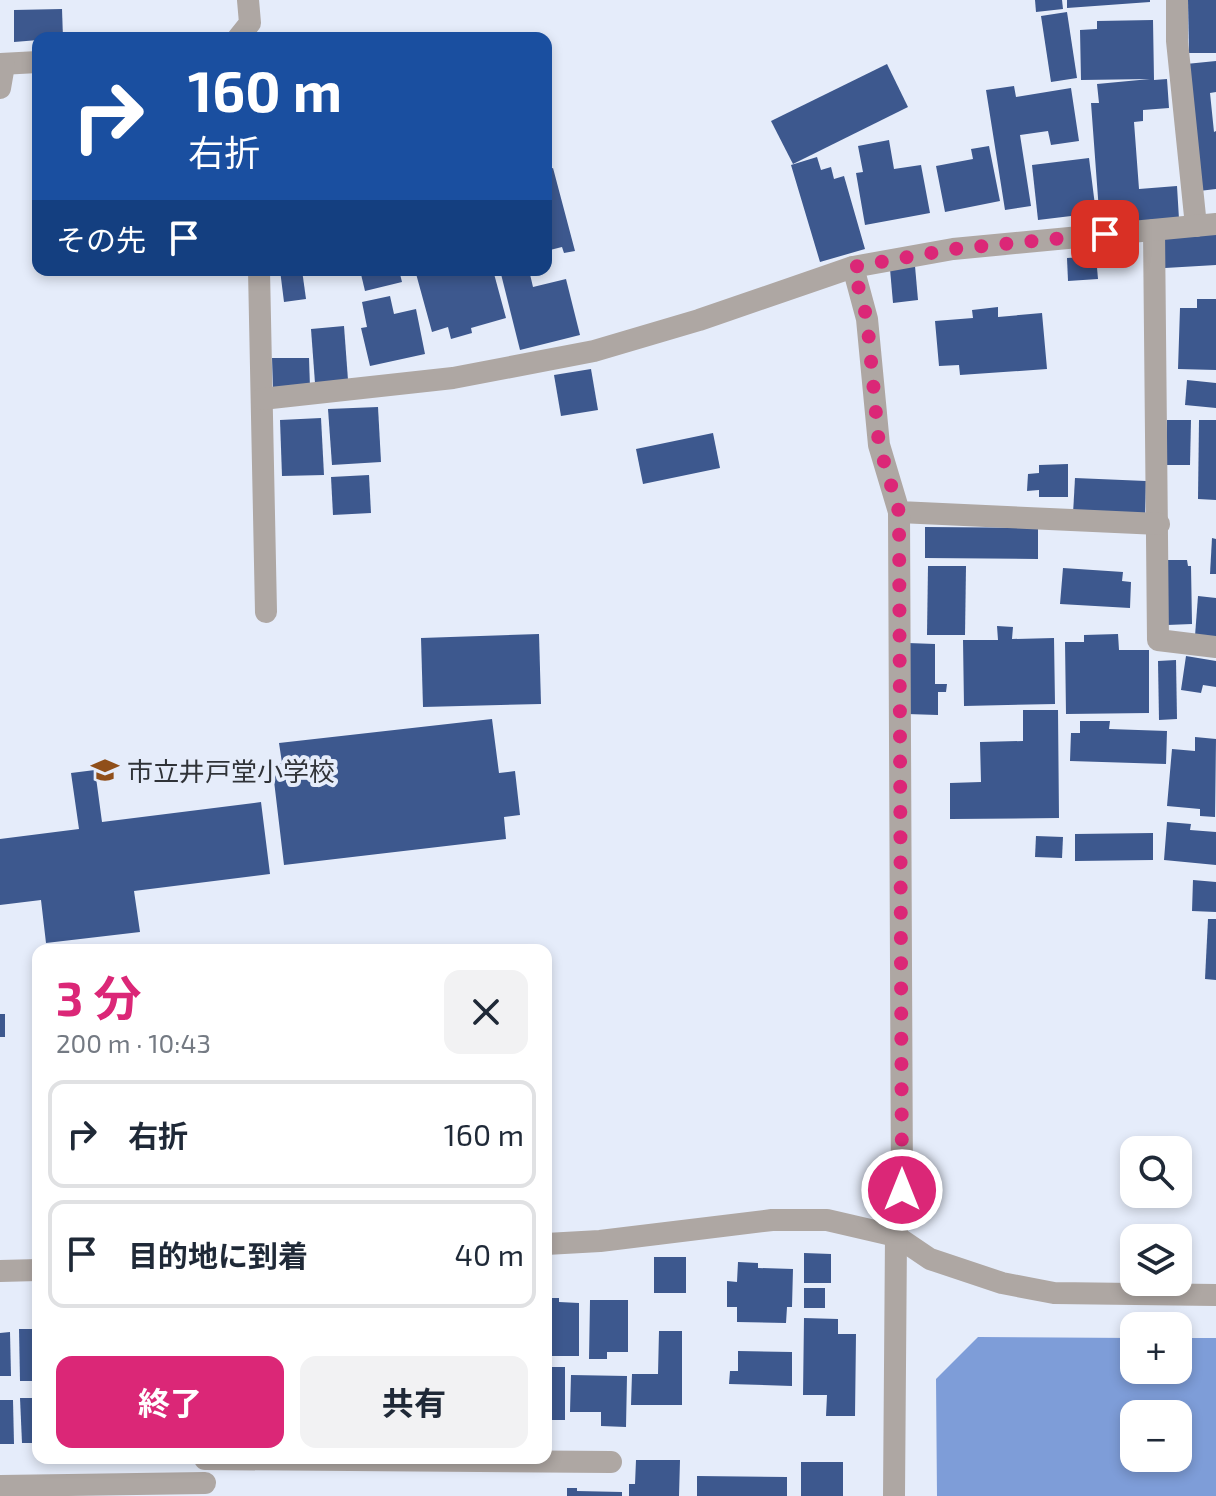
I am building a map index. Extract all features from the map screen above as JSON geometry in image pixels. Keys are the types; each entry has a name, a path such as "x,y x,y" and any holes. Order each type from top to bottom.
{"street":[{"path":"247,32 248,0"},
{"path":"262,399 453,378 594,351 699,320 853,267 953,249 1206,225 1177,41 1177,0"},
{"path":"0,88 2,64 32,62"},
{"path":"1154,230 1158,640 1216,647"},
{"path":"853,267 867,319 879,445 899,512 902,1190 896,1236 894,1496"},
{"path":"259,276 266,612"},
{"path":"899,512 1159,524"},
{"path":"552,1244 600,1241 772,1220 827,1220 896,1236 930,1259 1002,1283 1054,1293 1216,1295"},
{"path":"0,1271 32,1270"},
{"path":"552,1461 611,1462"},
{"path":"0,1486 205,1490 205,1464"}],"water":[{"path":"978,1337 1120,1338 1120,1384 1192,1384 1192,1338 1216,1338 1216,1496 937,1496 936,1379"}],"building":[{"path":"1035,0 1062,0 1063,9 1036,12"},
{"path":"1067,0 1150,0 1150,2 1067,8"},
{"path":"1188,0 1216,0 1216,53 1189,53"},
{"path":"62,9 63,32 32,32 32,41 14,42 14,10"},
{"path":"1067,12 1077,78 1051,82 1041,16"},
{"path":"1153,20 1154,80 1167,79 1169,108 1143,110 1143,121 1134,122 1139,189 1177,186 1179,219 1100,225 1091,103 1099,103 1097,84 1150,79 1081,80 1080,30 1097,29 1097,21"},
{"path":"1216,61 1216,92 1210,93 1216,131 1216,189 1199,191 1186,64"},
{"path":"887,64 908,107 793,164 771,121"},
{"path":"1014,86 1016,97 1071,88 1079,141 1051,145 1048,131 1020,135 1031,206 1005,210 986,90"},
{"path":"889,140 894,169 921,165 930,213 865,225 856,173 863,172 858,146"},
{"path":"989,146 1000,201 945,212 936,166 973,159 971,149"},
{"path":"817,157 821,170 831,167 834,179 844,176 865,249 820,262 791,165"},
{"path":"1089,158 1096,213 1038,220 1032,165"},
{"path":"552,168 575,251 564,253 562,247 552,250"},
{"path":"1216,233 1216,265 1165,268 1163,237"},
{"path":"1096,256 1098,279 1068,281 1067,258"},
{"path":"915,266 918,300 893,303 890,269"},
{"path":"281,276 303,276 306,299 284,302"},
{"path":"361,276 400,276 402,282 365,291"},
{"path":"417,276 495,276 506,318 471,328 472,333 451,339 448,327 432,332"},
{"path":"502,276 530,276 533,287 566,279 580,335 520,350"},
{"path":"390,296 394,314 416,309 425,354 370,366 361,328 367,327 362,302"},
{"path":"1197,299 1216,299 1216,370 1178,369 1180,308 1197,308"},
{"path":"998,307 998,317 1042,313 1047,369 960,375 959,365 939,366 935,321 973,318 972,310"},
{"path":"344,326 348,380 315,383 311,329"},
{"path":"272,358 309,358 310,388 273,389"},
{"path":"591,369 598,410 561,416 554,375"},
{"path":"1187,380 1216,383 1216,408 1185,405"},
{"path":"378,407 381,462 332,465 328,409"},
{"path":"321,418 324,475 282,476 280,420"},
{"path":"1167,420 1191,420 1190,465 1166,465"},
{"path":"1199,420 1216,420 1216,500 1198,499"},
{"path":"713,433 720,468 643,484 636,449"},
{"path":"1068,464 1068,497 1039,497 1039,490 1027,491 1028,474 1039,473 1039,465"},
{"path":"369,475 371,513 333,515 331,477"},
{"path":"1075,478 1146,481 1145,518 1073,514"},
{"path":"925,527 1038,528 1038,559 925,558"},
{"path":"1212,538 1216,539 1216,574 1210,574"},
{"path":"1166,560 1187,560 1188,566 1191,566 1192,624 1167,625"},
{"path":"928,566 966,566 965,635 927,635"},
{"path":"1063,568 1123,572 1122,581 1131,582 1130,608 1060,604"},
{"path":"1198,596 1216,598 1216,638 1195,636"},
{"path":"997,626 1013,627 1012,639 1054,638 1055,704 964,706 963,640 998,640"},
{"path":"539,634 541,704 423,707 421,638"},
{"path":"1118,634 1119,650 1149,650 1149,713 1066,714 1065,642 1084,642 1084,635"},
{"path":"908,643 935,644 935,684 947,684 946,692 938,692 938,715 907,714"},
{"path":"1186,656 1216,661 1216,687 1203,685 1201,693 1181,690"},
{"path":"1176,660 1177,719 1159,720 1158,661"},
{"path":"1023,710 1058,710 1059,818 950,819 950,783 981,782 980,742 1023,741"},
{"path":"492,719 499,773 515,771 520,815 504,817 506,839 284,865 272,764 282,763 279,743"},
{"path":"1080,721 1110,721 1109,729 1167,731 1166,764 1070,761 1071,733 1080,733"},
{"path":"1195,737 1216,739 1215,817 1200,816 1200,809 1167,806 1172,749 1195,751"},
{"path":"95,770 102,822 261,802 270,874 134,891 140,932 46,943 41,900 0,905 0,839 79,829 71,773"},
{"path":"1167,822 1191,824 1190,830 1216,832 1216,865 1164,860"},
{"path":"1153,833 1153,860 1075,861 1075,834"},
{"path":"1036,836 1063,837 1062,858 1035,857"},
{"path":"1193,880 1216,882 1216,912 1192,911"},
{"path":"1208,919 1216,919 1216,980 1205,979"},
{"path":"0,1014 5,1014 5,1037 0,1037"},
{"path":"804,1253 831,1254 831,1283 804,1283"},
{"path":"654,1257 686,1257 686,1293 654,1293"},
{"path":"738,1262 758,1263 758,1268 793,1269 792,1307 787,1307 786,1323 737,1322 737,1307 727,1307 727,1281 737,1282"},
{"path":"804,1288 825,1288 825,1308 804,1308"},
{"path":"552,1298 559,1298 559,1302 579,1303 579,1356 552,1356"},
{"path":"590,1300 628,1300 628,1352 607,1352 607,1359 589,1359"},
{"path":"804,1318 838,1319 838,1334 856,1334 855,1416 826,1416 827,1395 803,1395"},
{"path":"19,1329 32,1329 32,1381 20,1381"},
{"path":"659,1331 682,1331 682,1405 631,1405 632,1374 658,1374"},
{"path":"10,1332 11,1376 0,1376 0,1333"},
{"path":"738,1351 792,1352 792,1386 729,1384 730,1371 738,1371"},
{"path":"552,1367 565,1367 565,1420 552,1420"},
{"path":"571,1375 627,1376 626,1427 601,1426 601,1412 570,1412"},
{"path":"20,1398 32,1398 32,1443 22,1443"},
{"path":"0,1400 13,1400 14,1444 0,1444"},
{"path":"636,1460 680,1460 679,1496 629,1496 629,1484 635,1484"},
{"path":"801,1462 843,1462 843,1496 801,1496"},
{"path":"697,1476 787,1477 787,1496 697,1496"},
{"path":"567,1488 622,1492 622,1496 567,1496"}],"place":[{"name":"市立井戸堂小学校","path":"105,770"}],"route":[{"path":"902,1190 899,512 879,445 867,319 853,267 953,249 1105,234"}]}
